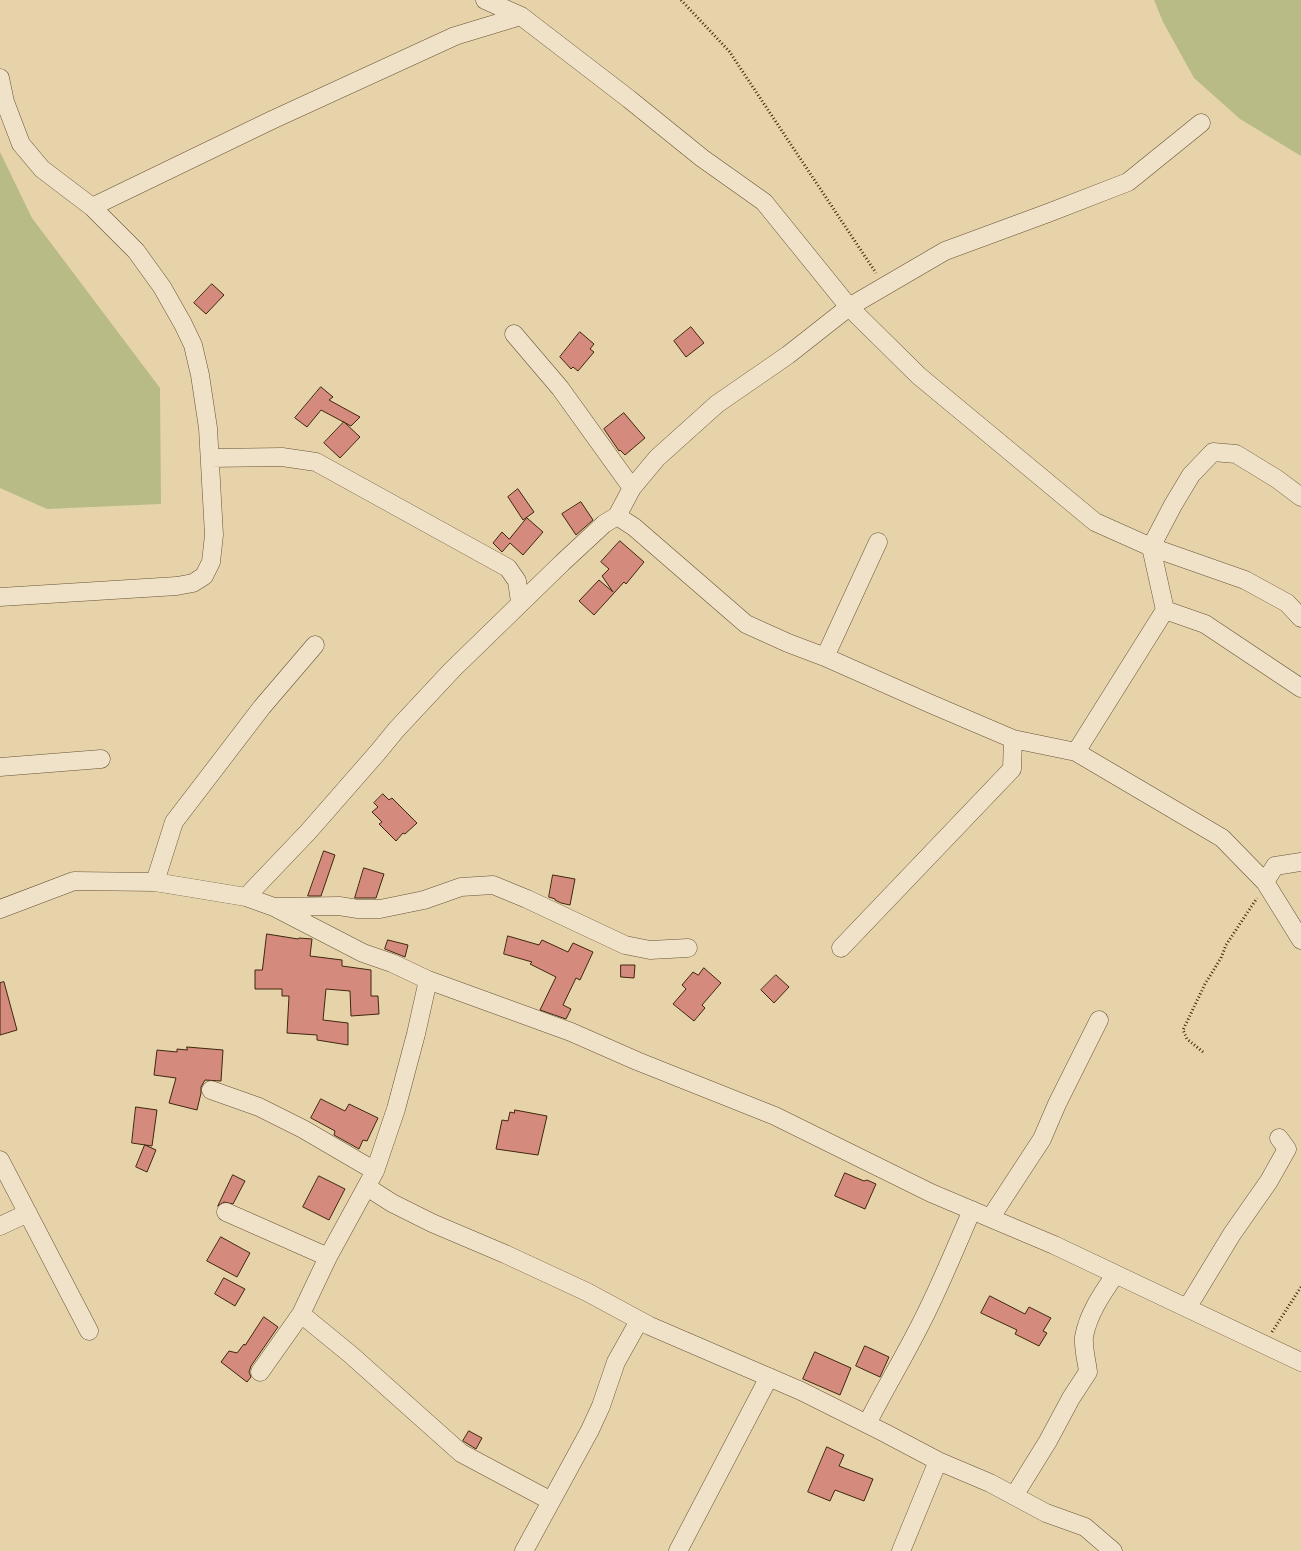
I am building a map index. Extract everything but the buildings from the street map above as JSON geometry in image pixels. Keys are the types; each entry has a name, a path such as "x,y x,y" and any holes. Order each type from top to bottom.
{"street":[{"path":"485,0 521,16 702,158 764,202 848,307 919,376 1095,522 1151,547 1244,580 1287,603 1301,618"},
{"path":"92,207 272,120 455,36 521,16"},
{"path":"0,78 5,102 21,144 42,169 92,207 136,251 162,287 193,345 200,375 208,428 214,535 211,562 204,576 193,584 0,597"},
{"path":"246,897 308,832 396,730 452,670 520,602 604,524 617,516 632,488 657,458 717,404 788,355 848,307 884,286 945,251 1128,182 1201,123"},
{"path":"514,334 560,388 632,488"},
{"path":"1076,752 1165,610 1151,547 1191,475 1214,452 1236,454 1277,479 1301,497"},
{"path":"210,458 282,457 316,462 508,568 517,581 520,602"},
{"path":"617,516 634,527 746,624 788,643 825,656 1013,739 1076,752 1222,838 1265,882 1301,940"},
{"path":"825,656 878,542"},
{"path":"1165,610 1205,624 1301,688"},
{"path":"155,882 174,822 262,707 316,645"},
{"path":"841,948 1012,769 1013,739"},
{"path":"0,767 100,760"},
{"path":"1265,882 1275,866 1301,862"},
{"path":"0,909 74,880 155,882 246,897 274,907 362,953 392,963 428,980 571,1032 637,1061 775,1116 931,1193 1054,1245 1301,1362"},
{"path":"274,907 339,906 358,909 380,909 424,900 461,887 493,885 527,899 624,946 650,950 688,948"},
{"path":"260,1372 302,1314 328,1257 371,1179 396,1109 428,980"},
{"path":"991,1217 1042,1139 1098,1020"},
{"path":"211,1090 258,1107 303,1129 371,1179 392,1203 432,1223 587,1292 639,1321 801,1391 938,1461 990,1483 1046,1513 1084,1527 1113,1551"},
{"path":"1187,1308 1232,1234 1269,1181 1287,1150 1279,1138"},
{"path":"0,1160 89,1331"},
{"path":"867,1424 882,1393 907,1351 972,1210"},
{"path":"226,1212 328,1257"},
{"path":"0,1226 28,1213"},
{"path":"1014,1496 1088,1372 1084,1339 1089,1320 1102,1293 1115,1275"},
{"path":"302,1314 461,1453 551,1501"},
{"path":"524,1551 590,1430 601,1406 616,1362 639,1321"},
{"path":"678,1551 769,1377"},
{"path":"901,1551 938,1461"}],"path":[{"path":"681,0 729,51 884,286"},
{"path":"1203,1052 1187,1039 1183,1030 1226,945 1252,907 1265,882"},
{"path":"1264,1345 1301,1287"}],"green space":[{"path":"1154,0 1301,0 1301,156 1240,119 1194,78 1163,22"},
{"path":"0,152 32,218 160,388 161,504 47,509 0,488"}]}
